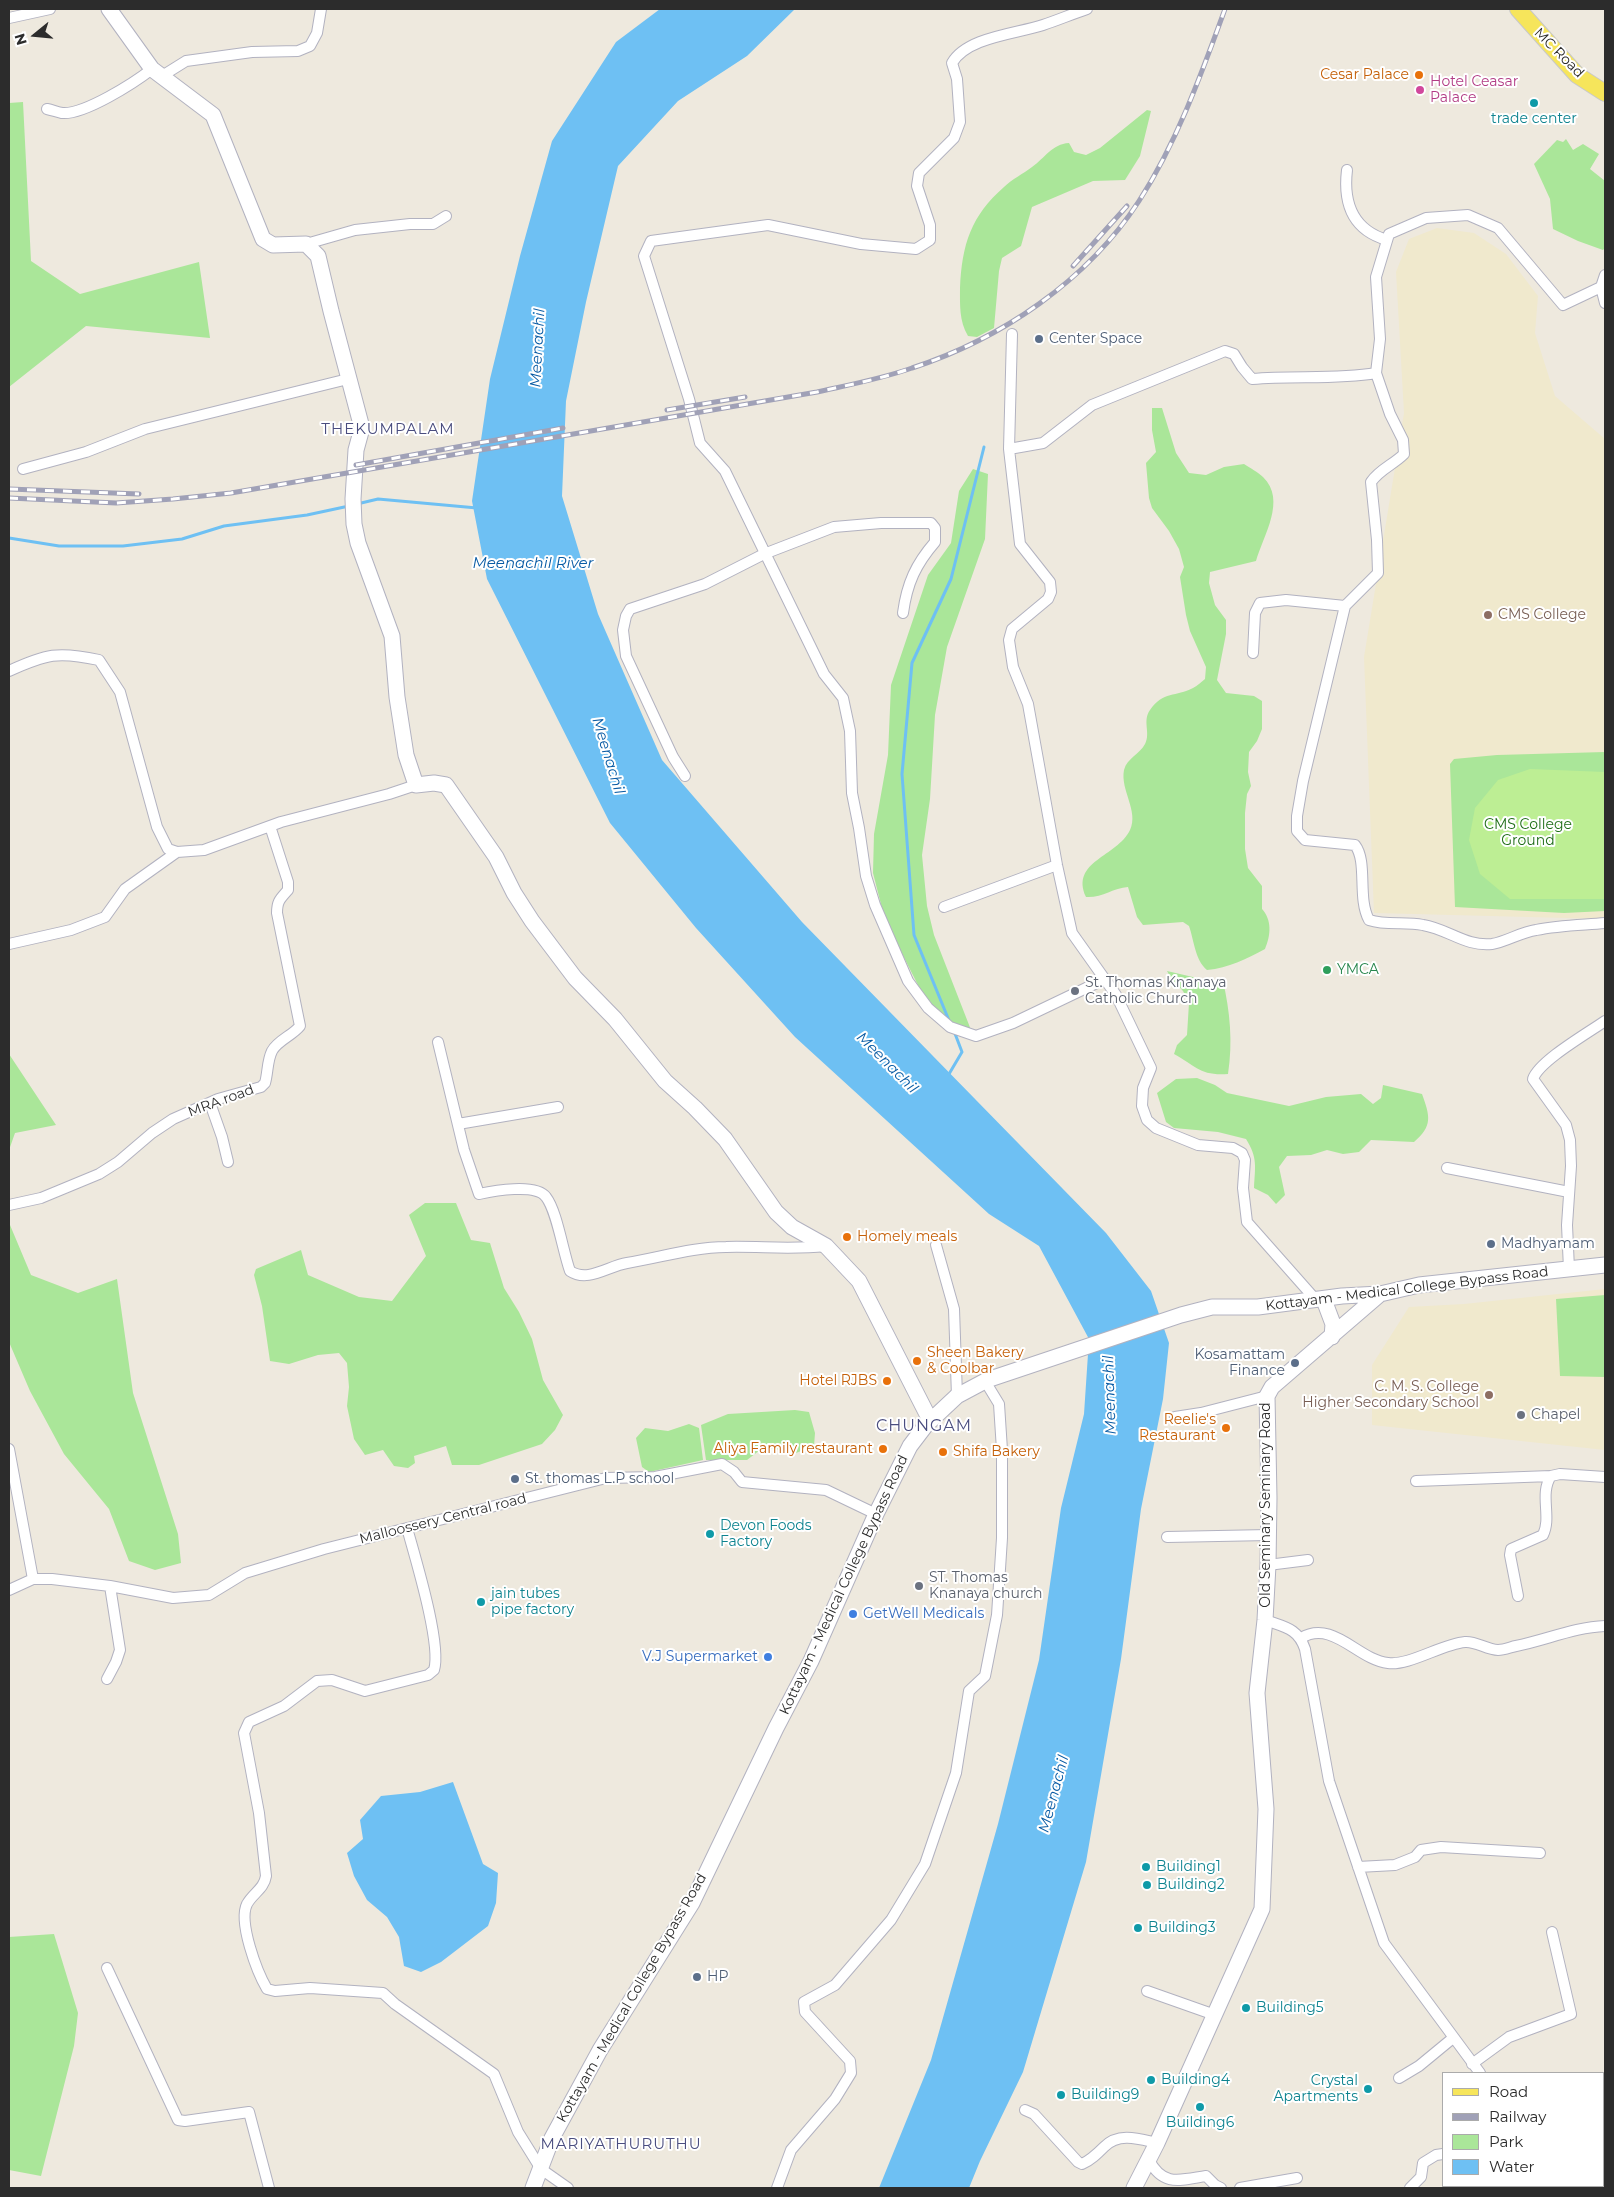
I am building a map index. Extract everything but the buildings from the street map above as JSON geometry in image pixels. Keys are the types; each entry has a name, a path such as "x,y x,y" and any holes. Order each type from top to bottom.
{"main road":[{"path":"109,9 157,72 213,115 263,239 273,245 306,244 318,256 362,428 356,450 353,506 358,543 392,636 397,697 406,755 416,785 434,783 446,785 496,857 532,921 575,978 615,1019 665,1082 695,1108 725,1139 776,1212 792,1227 826,1246 859,1281 930,1420"},
{"name":"MC Road","path":"1518,9 1578,75 1605,93"},
{"name":"Kottayam - Medical College Bypass Road","path":"533,2188 556,2131 600,2050 692,1902 776,1728 812,1660 876,1514 910,1446 930,1420 956,1396 986,1381 1212,1306 1258,1307 1342,1296 1380,1294 1419,1285 1605,1265"},
{"name":"Old Seminary Seminary Road","path":"1134,2188 1157,2144 1262,1909 1266,1809 1257,1693 1265,1620 1268,1565 1267,1396 1272,1387 1380,1294"},
{"path":"1320,1300 1333,1324 1332,1336"}],"street":[{"path":"9,18 50,9"},
{"path":"47,109 63,113 89,107 136,81 186,62 252,52 276,53 310,46 318,33 321,9"},
{"path":"1087,9 1042,26 987,40 957,53 952,63 957,79 960,122 954,138 919,172 917,186 930,225 930,240 916,250 861,244 768,225 652,241 644,256 689,399 700,443 725,471 824,674 843,698 850,731 852,793 866,876 875,905 908,981 928,1008 950,1027 976,1036 1013,1023 1105,979"},
{"path":"1347,170 1346,181 1350,208 1356,222 1372,234 1387,240"},
{"path":"306,244 355,230 410,224 433,224 446,216"},
{"path":"1601,287 1563,305 1498,228 1468,216 1426,218 1389,234 1376,277 1380,340 1376,373 1390,414 1403,440 1404,454 1394,465 1378,472 1371,482 1377,540 1378,573 1345,606 1303,781 1297,816 1297,830 1305,840 1354,845 1360,852 1365,913 1370,920 1378,923 1422,924 1438,928 1472,944 1494,944 1517,934 1537,930 1605,923"},
{"path":"1605,275 1601,287 1605,303"},
{"path":"1012,334 1009,449 1020,544 1050,582 1051,592 1048,599 1012,629 1009,640 1013,667 1028,704 1057,865 1072,933 1116,995 1150,1068 1143,1088 1142,1106 1147,1120 1156,1128 1198,1145 1233,1148 1242,1153 1245,1160 1243,1188 1247,1222 1320,1300"},
{"path":"1009,449 1043,443 1092,404 1225,351 1234,354 1252,378 1285,376 1350,378 1376,373"},
{"path":"23,469 86,452 145,430 348,379"},
{"path":"685,776 673,757 626,656 623,630 626,616 630,609 704,584 764,554 834,527 881,523 931,523 935,528 935,542 921,558 906,590 903,612"},
{"path":"1253,653 1255,613 1260,603 1286,600 1345,606"},
{"path":"9,671 45,656 74,654 99,660 120,692 157,828 168,848 177,852 204,850 270,826 416,785"},
{"name":"MRA road","path":"9,1205 41,1198 99,1174 118,1162 152,1133 173,1119 210,1103 260,1087 266,1083 267,1066 272,1050 300,1026 277,914 277,903 279,898 288,890 288,882 270,826"},
{"path":"9,944 71,930 105,916 125,890 177,852"},
{"path":"944,907 1057,865"},
{"path":"1570,1269 1567,1225 1570,1140 1566,1125 1533,1079 1548,1059 1605,1021"},
{"path":"438,1042 458,1124 479,1194 514,1189 541,1193 546,1197 570,1271 578,1276 586,1277 616,1264 698,1250 725,1247 800,1249 826,1246"},
{"path":"210,1103 222,1137 228,1162"},
{"path":"458,1124 558,1106"},
{"path":"1446,1168 1569,1192"},
{"path":"936,1245 954,1309 956,1396"},
{"path":"777,2188 791,2150 835,2099 851,2073 850,2061 805,2012 804,2002 835,1985 891,1920 925,1864 956,1773 968,1691 985,1676 997,1615 1002,1538 1002,1450 999,1404 986,1381"},
{"path":"1175,1417 1201,1413 1267,1396"},
{"path":"9,1449 33,1579"},
{"name":"Malloossery Central road","path":"9,1590 33,1579 110,1586 174,1598 209,1595 245,1573 324,1549 606,1478 655,1477 722,1464 734,1472 742,1482 826,1490 876,1514"},
{"path":"1416,1481 1550,1476 1560,1474 1605,1477"},
{"path":"1518,1596 1510,1555 1511,1549 1543,1535 1546,1528 1546,1484 1550,1476"},
{"path":"407,1528 431,1624 434,1670 428,1675 365,1691 332,1680 317,1681 284,1706 249,1722 244,1733 259,1813 266,1876 265,1884 247,1904 244,1914 248,1940 257,1970 267,1989 276,1991 310,1988 383,1993 395,2004 494,2074 518,2132 541,2169 568,2188"},
{"path":"1167,1536 1269,1535"},
{"path":"1268,1565 1308,1560"},
{"path":"107,1679 120,1650 110,1586"},
{"path":"1265,1620 1294,1631 1301,1638 1305,1649 1329,1780 1384,1943 1479,2072"},
{"path":"1301,1638 1306,1635 1321,1634 1336,1636 1369,1658 1390,1664 1466,1642 1498,1650 1586,1627 1605,1626"},
{"path":"1358,1868 1395,1865 1415,1857 1421,1850 1441,1847 1540,1853"},
{"path":"1472,2064 1509,2037 1571,2014 1552,1932"},
{"path":"106,1968 178,2120 185,2121 249,2112 269,2188"},
{"path":"1147,1991 1215,2015"},
{"path":"1399,2078 1419,2066 1453,2038"},
{"path":"1025,2110 1034,2114 1078,2162 1082,2164 1096,2156 1107,2144 1119,2138 1127,2137 1157,2144"},
{"path":"1410,2188 1421,2177 1423,2163 1436,2155 1442,2154"},
{"path":"1149,2160 1155,2173 1161,2177 1190,2180 1206,2176 1214,2186 1220,2188"},
{"path":"1240,2188 1297,2178"}],"shaded area":[{"name":"CMS College","path":"1437,228 1474,233 1506,254 1538,296 1535,333 1555,396 1605,439 1605,919 1374,913 1364,657 1404,413 1396,272 1409,239"},
{"name":"C. M. S. College Higher Secondary School","path":"1605,1289 1605,1450 1372,1425 1372,1365 1409,1307 1464,1304"}],"green space":[{"path":"23,102 31,261 80,294 199,262 210,338 86,326 9,387 9,103"},
{"path":"1147,110 1151,111 1140,156 1125,180 1093,181 1032,207 1021,246 1002,258 999,271 994,328 977,337 968,336 961,312 961,272 970,232 983,209 1007,184 1032,167 1053,149 1069,143 1074,152 1086,155 1100,148"},
{"path":"1566,139 1573,150 1583,144 1599,154 1590,169 1605,181 1605,248 1603,250 1553,229 1550,199 1534,164 1557,140 1563,142"},
{"path":"1152,408 1162,408 1176,453 1189,473 1206,475 1224,467 1244,464 1263,477 1270,486 1273,496 1273,507 1268,530 1256,561 1210,572 1209,583 1215,605 1226,620 1226,634 1217,680 1226,693 1254,696 1262,701 1262,729 1257,741 1249,752 1248,772 1251,786 1247,794 1245,813 1245,849 1248,868 1262,886 1262,909 1268,918 1270,928 1265,949 1244,960 1207,970 1197,955 1189,926 1183,922 1143,925 1137,917 1128,887 1097,896 1086,897 1083,885 1084,875 1089,867 1124,839 1130,830 1132,815 1123,778 1124,770 1128,762 1140,751 1147,740 1147,718 1150,710 1165,697 1187,691 1205,679 1206,667 1190,631 1186,615 1180,577 1184,567 1179,549 1169,531 1152,508 1149,498 1146,463 1156,452 1152,430"},
{"path":"973,469 988,474 985,539 947,647 935,715 930,799 922,855 927,906 934,935 971,1030 950,1026 922,993 885,920 873,873 874,834 888,755 891,685 928,575 951,543 959,491"},
{"name":"CMS College Ground","path":"1605,752 1605,911 1564,913 1455,907 1450,764 1454,759 1497,755"},
{"name":"CMS College Ground","path":"1530,769 1605,772 1605,899 1510,899 1480,874 1469,840 1475,808 1498,780"},
{"path":"1167,971 1210,981 1223,981 1230,1027 1228,1074 1204,1072 1174,1054 1177,1045 1187,1035 1189,1003 1183,991"},
{"path":"9,1054 56,1125 15,1133 9,1150"},
{"path":"1197,1078 1215,1085 1227,1093 1289,1106 1326,1097 1361,1094 1373,1104 1381,1098 1383,1085 1422,1094 1428,1115 1427,1126 1414,1142 1371,1140 1359,1152 1343,1154 1327,1150 1311,1155 1287,1156 1279,1167 1285,1195 1276,1204 1268,1195 1254,1188 1254,1157 1246,1139 1218,1132 1174,1128 1166,1122 1157,1093 1176,1079"},
{"path":"425,1203 456,1203 471,1240 490,1243 504,1288 519,1312 532,1339 543,1380 563,1415 555,1430 542,1444 479,1465 452,1465 446,1446 414,1456 415,1463 408,1468 394,1466 383,1450 365,1455 354,1439 347,1406 349,1387 347,1363 339,1353 318,1355 289,1364 270,1361 262,1306 254,1275 256,1269 301,1250 308,1275 359,1297 392,1301 426,1256 409,1215"},
{"path":"9,1211 10,1225 31,1275 78,1293 117,1279 133,1393 178,1534 181,1563 155,1570 129,1561 109,1509 64,1454 30,1391 9,1342"},
{"path":"1605,1295 1605,1377 1560,1376 1556,1299"},
{"path":"795,1410 809,1412 815,1433 814,1446 796,1453 764,1447 747,1460 706,1460 701,1425 728,1414"},
{"path":"689,1424 699,1428 703,1460 649,1472 642,1467 636,1438 645,1428 668,1431"},
{"path":"54,1934 78,2013 74,2046 41,2176 9,2170 9,1937"}],"water":[{"name":"Meenachil River","path":"660,9 795,9 747,56 678,101 618,166 586,302 566,401 562,496 598,614 662,760 802,922 1106,1233 1151,1291 1169,1343 1163,1399 1141,1509 1121,1659 1086,1862 1023,2072 969,2188 879,2188 931,2060 998,1824 1039,1660 1061,1508 1084,1414 1089,1339 1039,1246 989,1214 795,1037 696,928 610,823 487,579 472,501 490,379 520,256 552,141 616,42"},
{"path":"453,1782 483,1864 498,1873 496,1903 488,1926 441,1962 421,1972 404,1966 399,1937 387,1917 367,1900 354,1876 347,1853 363,1839 360,1820 381,1796 420,1792"},
{"path":"1604,2146 1605,2188 1521,2188 1604,2187"}],"waterway":[{"path":"950,1023 914,935 902,774 912,663 951,579 984,447"},
{"path":"357,504 378,499 477,508"},
{"path":"9,538 59,546 123,546 182,539 224,526 307,515 349,506"},
{"path":"949,1074 962,1052 954,1031"}],"railway":[{"path":"9,498 116,503 231,493 817,392 864,382 945,356 1009,324 1039,304 1094,257 1118,230 1153,179 1177,132 1225,9"},
{"path":"1073,266 1127,206"},
{"path":"667,410 745,397"},
{"path":"356,465 563,428"},
{"path":"9,489 139,494"}],"place":[{"name":"Cesar Palace","path":"1419,75"},
{"name":"Hotel Ceasar Palace","path":"1420,90"},
{"name":"trade center","path":"1534,103"},
{"name":"Center Space","path":"1039,339"},
{"name":"CMS College","path":"1488,615"},
{"name":"YMCA","path":"1327,970"},
{"name":"St. Thomas Knanaya Catholic Church","path":"1075,991"},
{"name":"Homely meals","path":"847,1237"},
{"name":"Madhyamam","path":"1491,1244"},
{"name":"Sheen Bakery & Coolbar","path":"917,1361"},
{"name":"Kosamattam Finance","path":"1295,1363"},
{"name":"Hotel RJBS","path":"887,1381"},
{"name":"C. M. S. College Higher Secondary School","path":"1489,1395"},
{"name":"Chapel","path":"1521,1415"},
{"name":"Reelie's Restaurant","path":"1226,1428"},
{"name":"Aliya Family restaurant","path":"883,1449"},
{"name":"Shifa Bakery","path":"943,1452"},
{"name":"St. thomas L.P school","path":"515,1479"},
{"name":"Devon Foods Factory","path":"710,1534"},
{"name":"ST. Thomas Knanaya church","path":"919,1586"},
{"name":"jain tubes pipe factory","path":"481,1602"},
{"name":"GetWell Medicals","path":"853,1614"},
{"name":"V.J Supermarket","path":"768,1657"},
{"name":"Building1","path":"1146,1867"},
{"name":"Building2","path":"1147,1885"},
{"name":"Building3","path":"1138,1928"},
{"name":"HP","path":"697,1977"},
{"name":"Building5","path":"1246,2008"},
{"name":"Building4","path":"1151,2080"},
{"name":"Crystal Apartments","path":"1368,2089"},
{"name":"Building9","path":"1061,2095"},
{"name":"Building6","path":"1200,2107"}],"district":[{"name":"THEKUMPALAM","path":"388,430"},
{"name":"CHUNGAM","path":"924,1426"},
{"name":"MARIYATHURUTHU","path":"621,2145"}],"water label":[{"name":"Meenachil","path":"538,348"},
{"name":"Meenachil","path":"608,756"},
{"name":"Meenachil","path":"887,1063"},
{"name":"Meenachil","path":"1110,1395"},
{"name":"Meenachil","path":"1054,1794"}]}
